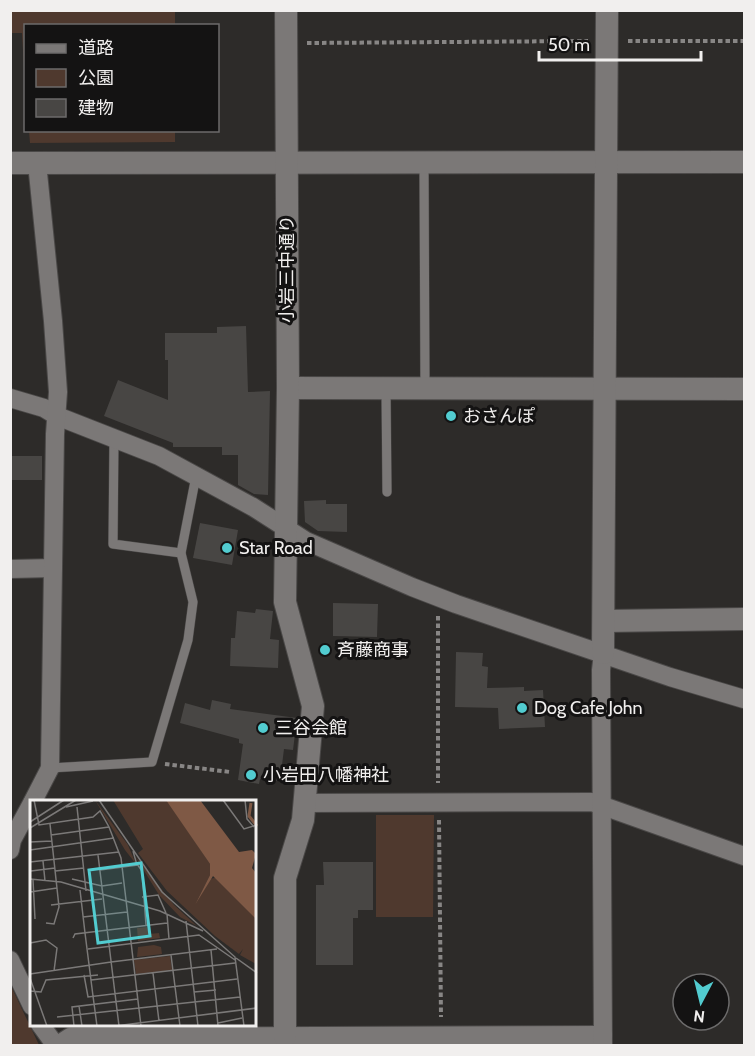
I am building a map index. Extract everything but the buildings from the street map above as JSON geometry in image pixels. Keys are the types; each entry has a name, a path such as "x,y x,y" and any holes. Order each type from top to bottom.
{"street":[{"name":"小岩三中通り","path":"285,1041 285,878 303,820 313,706 285,602 288,388 286,10"},
{"path":"41,1026 56,1046 70,1037 173,1041 603,1040 601,670 604,621 607,10"},
{"path":"10,163 744,162"},
{"path":"33,800 50,768 55,434 58,392 37,163"},
{"path":"288,388 744,389"},
{"path":"10,398 44,408 57,416 159,456 306,540 423,591 670,677 744,699"},
{"path":"10,569 53,568"},
{"path":"604,621 744,619"},
{"path":"304,803 592,802 744,856"},
{"path":"10,850 12,840 30,806"},
{"path":"10,960 30,1002"}],"lane":[{"path":"424,163 425,388"},
{"path":"386,388 387,492"},
{"path":"114,437 113,544 181,553"},
{"path":"50,768 152,762 188,640 193,602 181,553 196,476"}],"path":[{"path":"286,44 744,41"},
{"path":"152,762 230,772"}],"green space":[{"path":"10,11 175,11 175,24 24,24 24,68 22,33 11,33"},
{"path":"29,132 175,132 175,142 30,143"},
{"path":"376,815 434,815 433,917 376,917"},
{"path":"11,986 39,1045 11,1045"}],"place":[{"name":"おさんぽ","path":"451,416"},
{"name":"Star Road","path":"227,548"},
{"name":"斉藤商事","path":"325,650"},
{"name":"Dog Cafe John","path":"522,708"},
{"name":"三谷会館","path":"263,728"},
{"name":"小岩田八幡神社","path":"251,775"}]}
